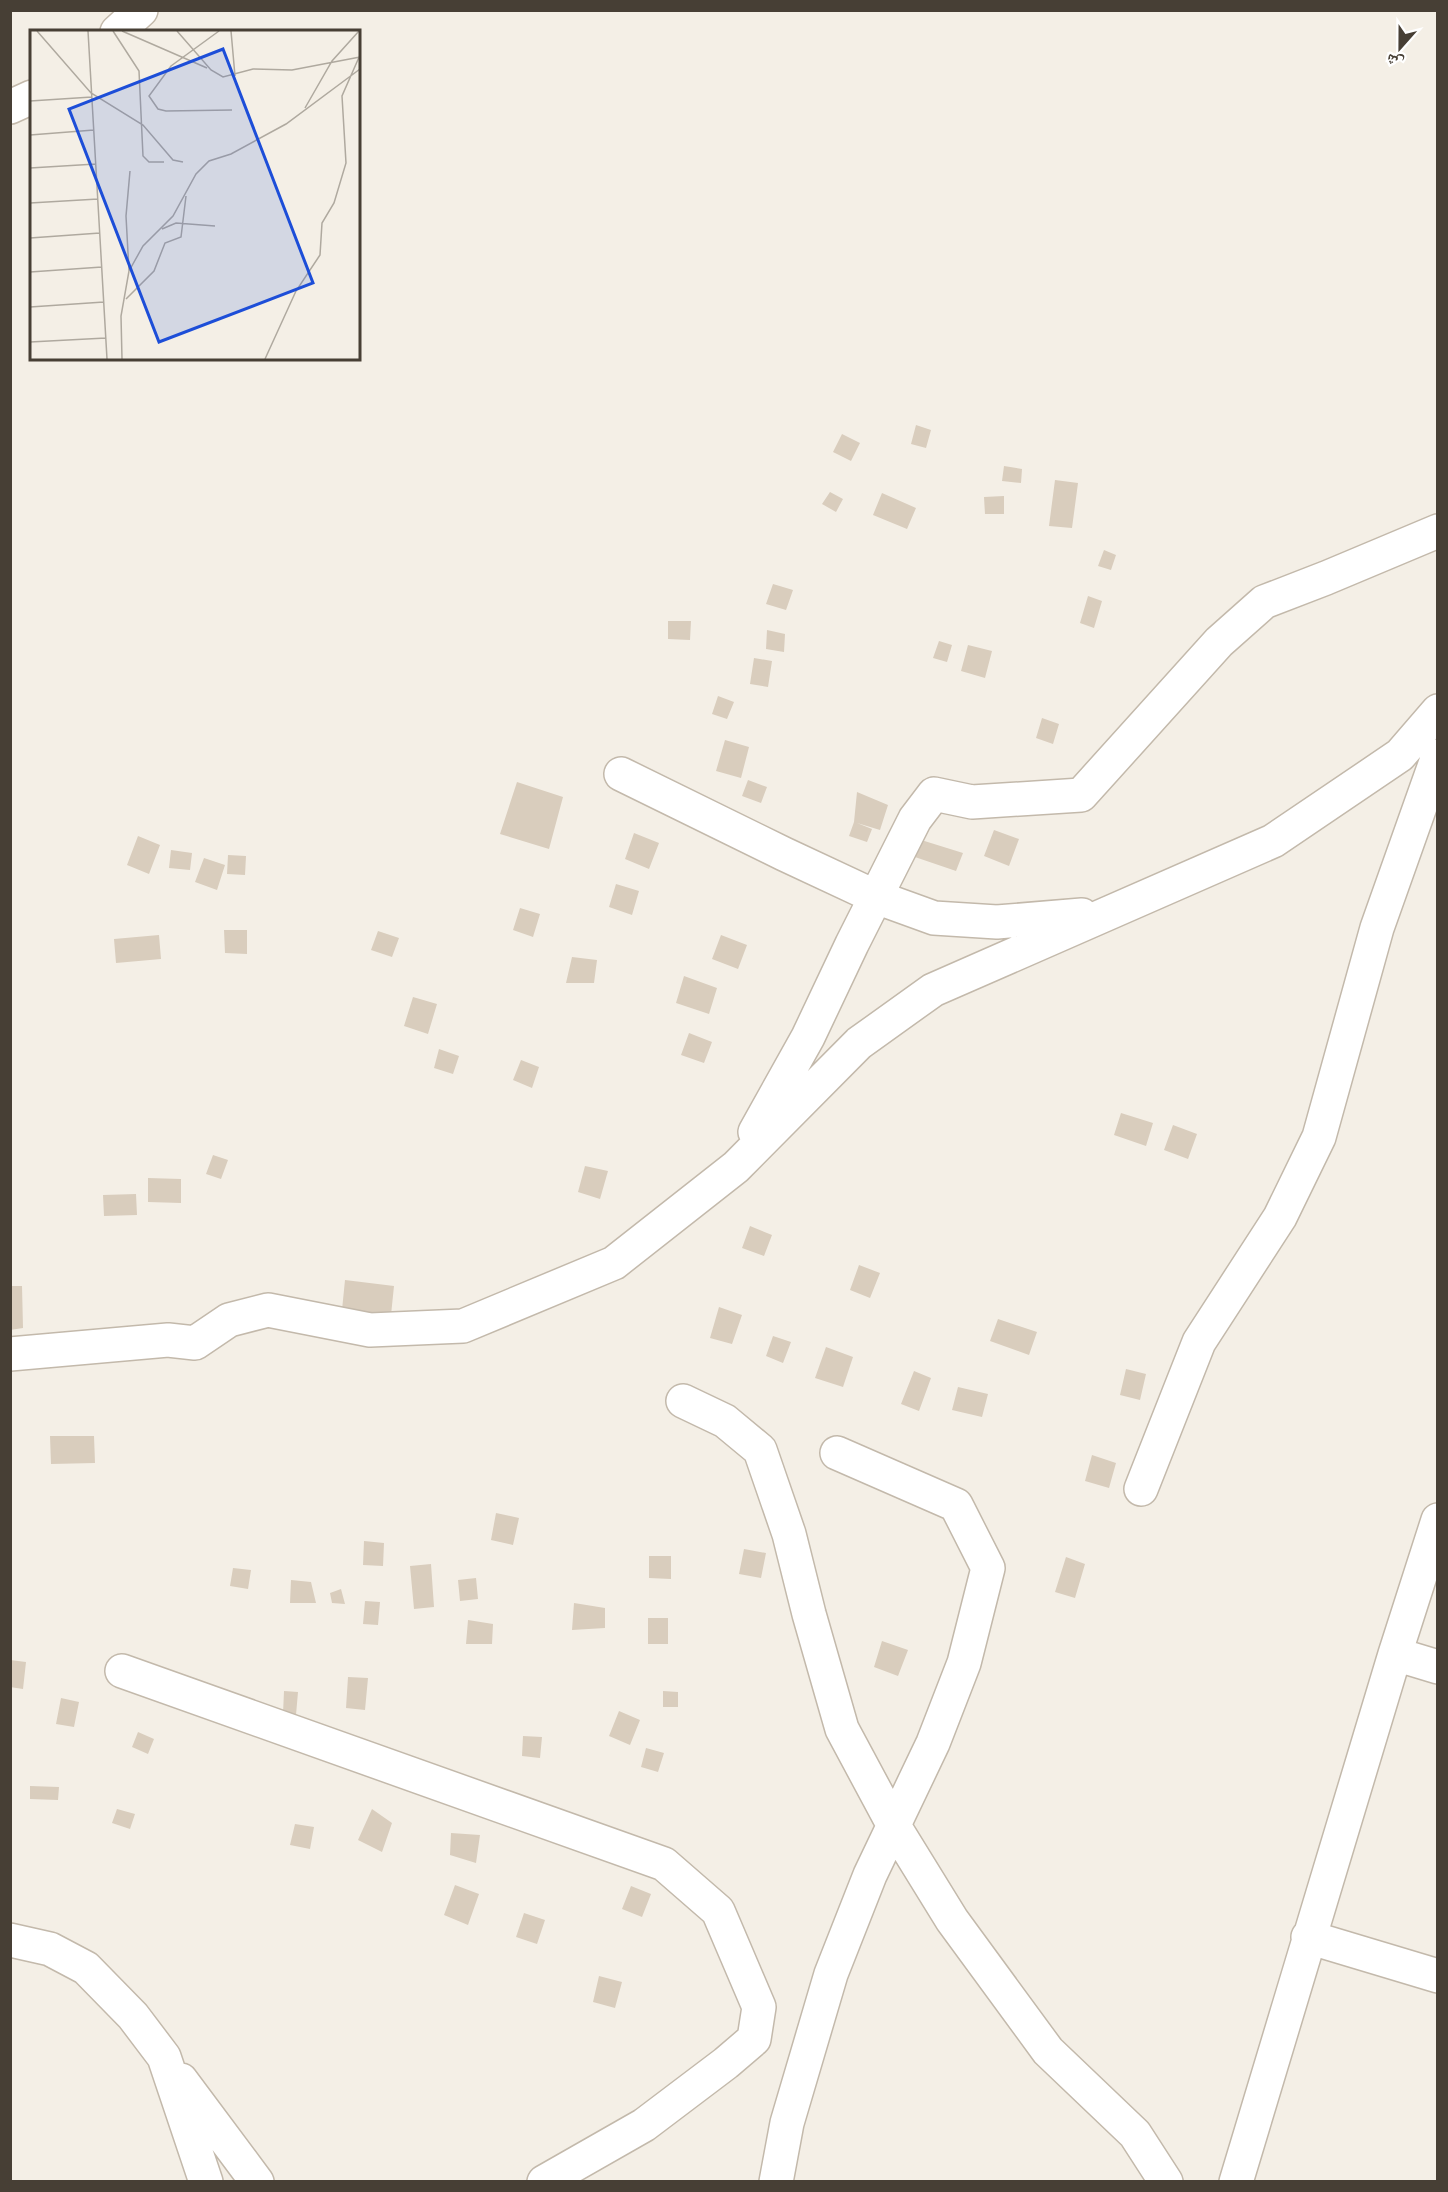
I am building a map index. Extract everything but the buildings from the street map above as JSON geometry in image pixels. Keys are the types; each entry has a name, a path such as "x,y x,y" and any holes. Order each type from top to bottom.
{"street":[{"path":"119,30 141,10"},
{"path":"10,107 30,98"},
{"path":"735,1167 808,1037 915,819 934,794 972,802 1081,795 1219,642 1264,602 1437,531"},
{"path":"10,1354 168,1340 195,1343 229,1320 268,1310 370,1330 463,1326 614,1263 735,1167 859,1043 933,990 1273,841 1400,755 1437,711"},
{"path":"1141,1488 1199,1342 1280,1217 1319,1137 1377,928 1437,756"},
{"path":"621,774 876,897 934,918 997,922 1108,913"},
{"path":"683,1401 725,1420 760,1450 789,1533 809,1614 842,1728 894,1826 952,1920 1048,2051 1135,2134 1166,2181"},
{"path":"776,2181 787,2123 831,1974 870,1875 933,1743 964,1664 988,1568 956,1504 837,1453"},
{"path":"1236,2181 1308,1938 1437,1520"},
{"path":"1395,1654 1437,1667"},
{"path":"122,1671 664,1864 718,1911 759,2007 754,2039 644,2126 544,2181"},
{"path":"1308,1938 1437,1976"},
{"path":"10,1940 50,1949 86,1968 133,2016 257,2181"},
{"path":"164,2057 206,2181"}]}
